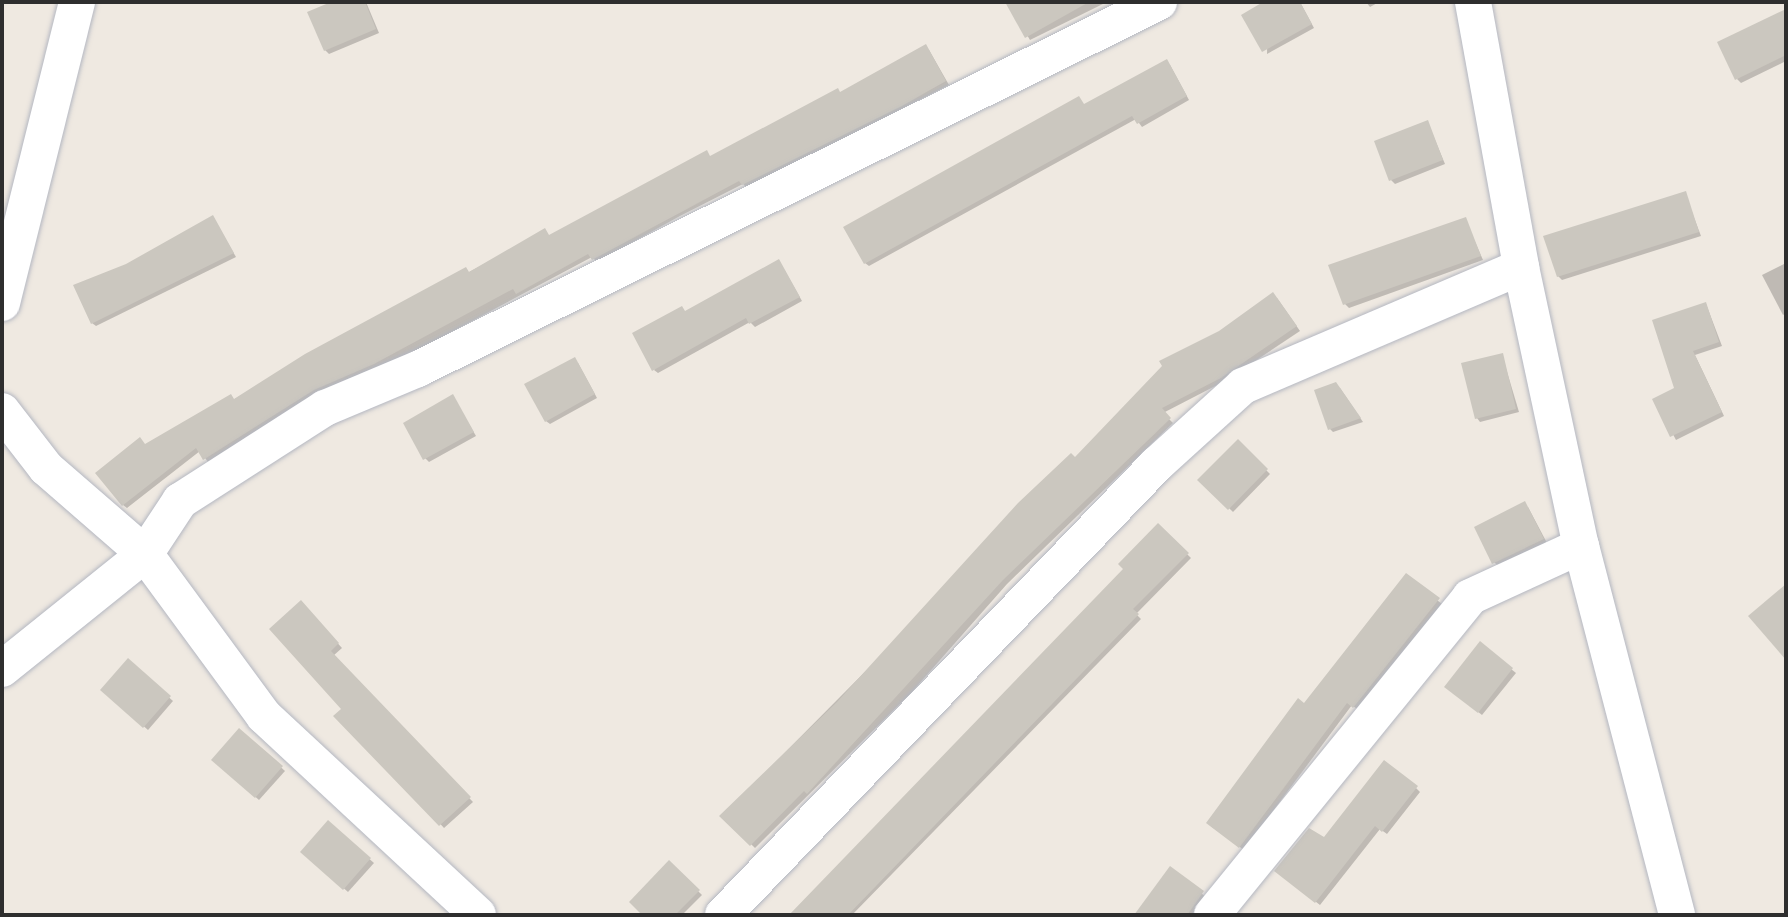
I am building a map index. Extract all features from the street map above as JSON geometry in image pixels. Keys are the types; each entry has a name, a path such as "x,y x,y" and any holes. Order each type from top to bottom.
{"street":[{"path":"2,303 77,2"},
{"path":"2,669 145,554 180,501 325,408 432,362 1159,2"},
{"path":"1473,2 1521,267 1581,546 1677,915"},
{"path":"723,915 1157,464 1243,386 1521,267"},
{"path":"2,411 46,468 145,554 264,716 478,915"},
{"path":"1212,915 1470,597 1581,546"}],"building":[{"path":"331,2 365,2 376,29 324,51 307,12"},
{"path":"1005,2 1089,2 1025,38"},
{"path":"1263,2 1300,2 1312,24 1262,52 1241,15"},
{"path":"1786,9 1786,55 1735,80 1717,42"},
{"path":"926,44 946,81 902,106 742,185 739,181 592,260 588,254 516,294 513,289 374,364 314,390 203,460 196,448 122,506 95,473 140,437 145,444 231,394 234,399 305,354 466,267 469,272 545,228 549,235 707,150 710,156 838,88 840,92"},
{"path":"1167,59 1187,96 1137,124 1132,116 864,264 843,227 1079,96 1084,104"},
{"path":"1428,120 1443,160 1389,181 1374,141"},
{"path":"1686,191 1699,232 1557,277 1543,236"},
{"path":"213,215 234,253 91,324 73,285 126,264"},
{"path":"1466,217 1481,256 1343,305 1328,265"},
{"path":"779,259 800,297 749,324 746,318 652,371 632,333 682,306 685,311"},
{"path":"1273,292 1297,326 1221,378 1162,408 1171,418 1003,580 807,794 804,791 750,846 719,816 837,702 1018,503 1071,453 1075,457 1162,366 1159,361 1219,331"},
{"path":"1706,302 1719,342 1693,351 1722,412 1670,437 1652,399 1674,388 1652,320"},
{"path":"1503,353 1516,409 1475,419 1461,363"},
{"path":"575,357 595,394 545,422 524,384"},
{"path":"1336,382 1361,418 1328,430 1314,390"},
{"path":"453,394 474,432 423,460 403,423"},
{"path":"1238,439 1268,469 1228,510 1197,480"},
{"path":"1525,501 1544,539 1492,564 1474,527"},
{"path":"1158,523 1189,553 1133,609 1139,614 848,915 789,915 1123,569 1118,564"},
{"path":"1406,573 1440,598 1353,708 1347,703 1239,848 1206,823 1298,698 1304,703"},
{"path":"1786,584 1786,660 1748,616"},
{"path":"301,600 339,643 331,651 471,797 439,826 333,716 341,709 269,629"},
{"path":"1480,641 1513,668 1478,713 1444,687"},
{"path":"128,658 171,696 143,728 100,690"},
{"path":"239,728 283,766 255,798 211,760"},
{"path":"1384,760 1418,786 1382,832 1375,826 1315,903 1274,871 1309,828 1324,837"},
{"path":"328,820 371,858 343,890 300,852"},
{"path":"669,860 700,890 675,915 642,915 629,902"},
{"path":"1170,866 1204,891 1193,907 1187,915 1134,915"}]}
